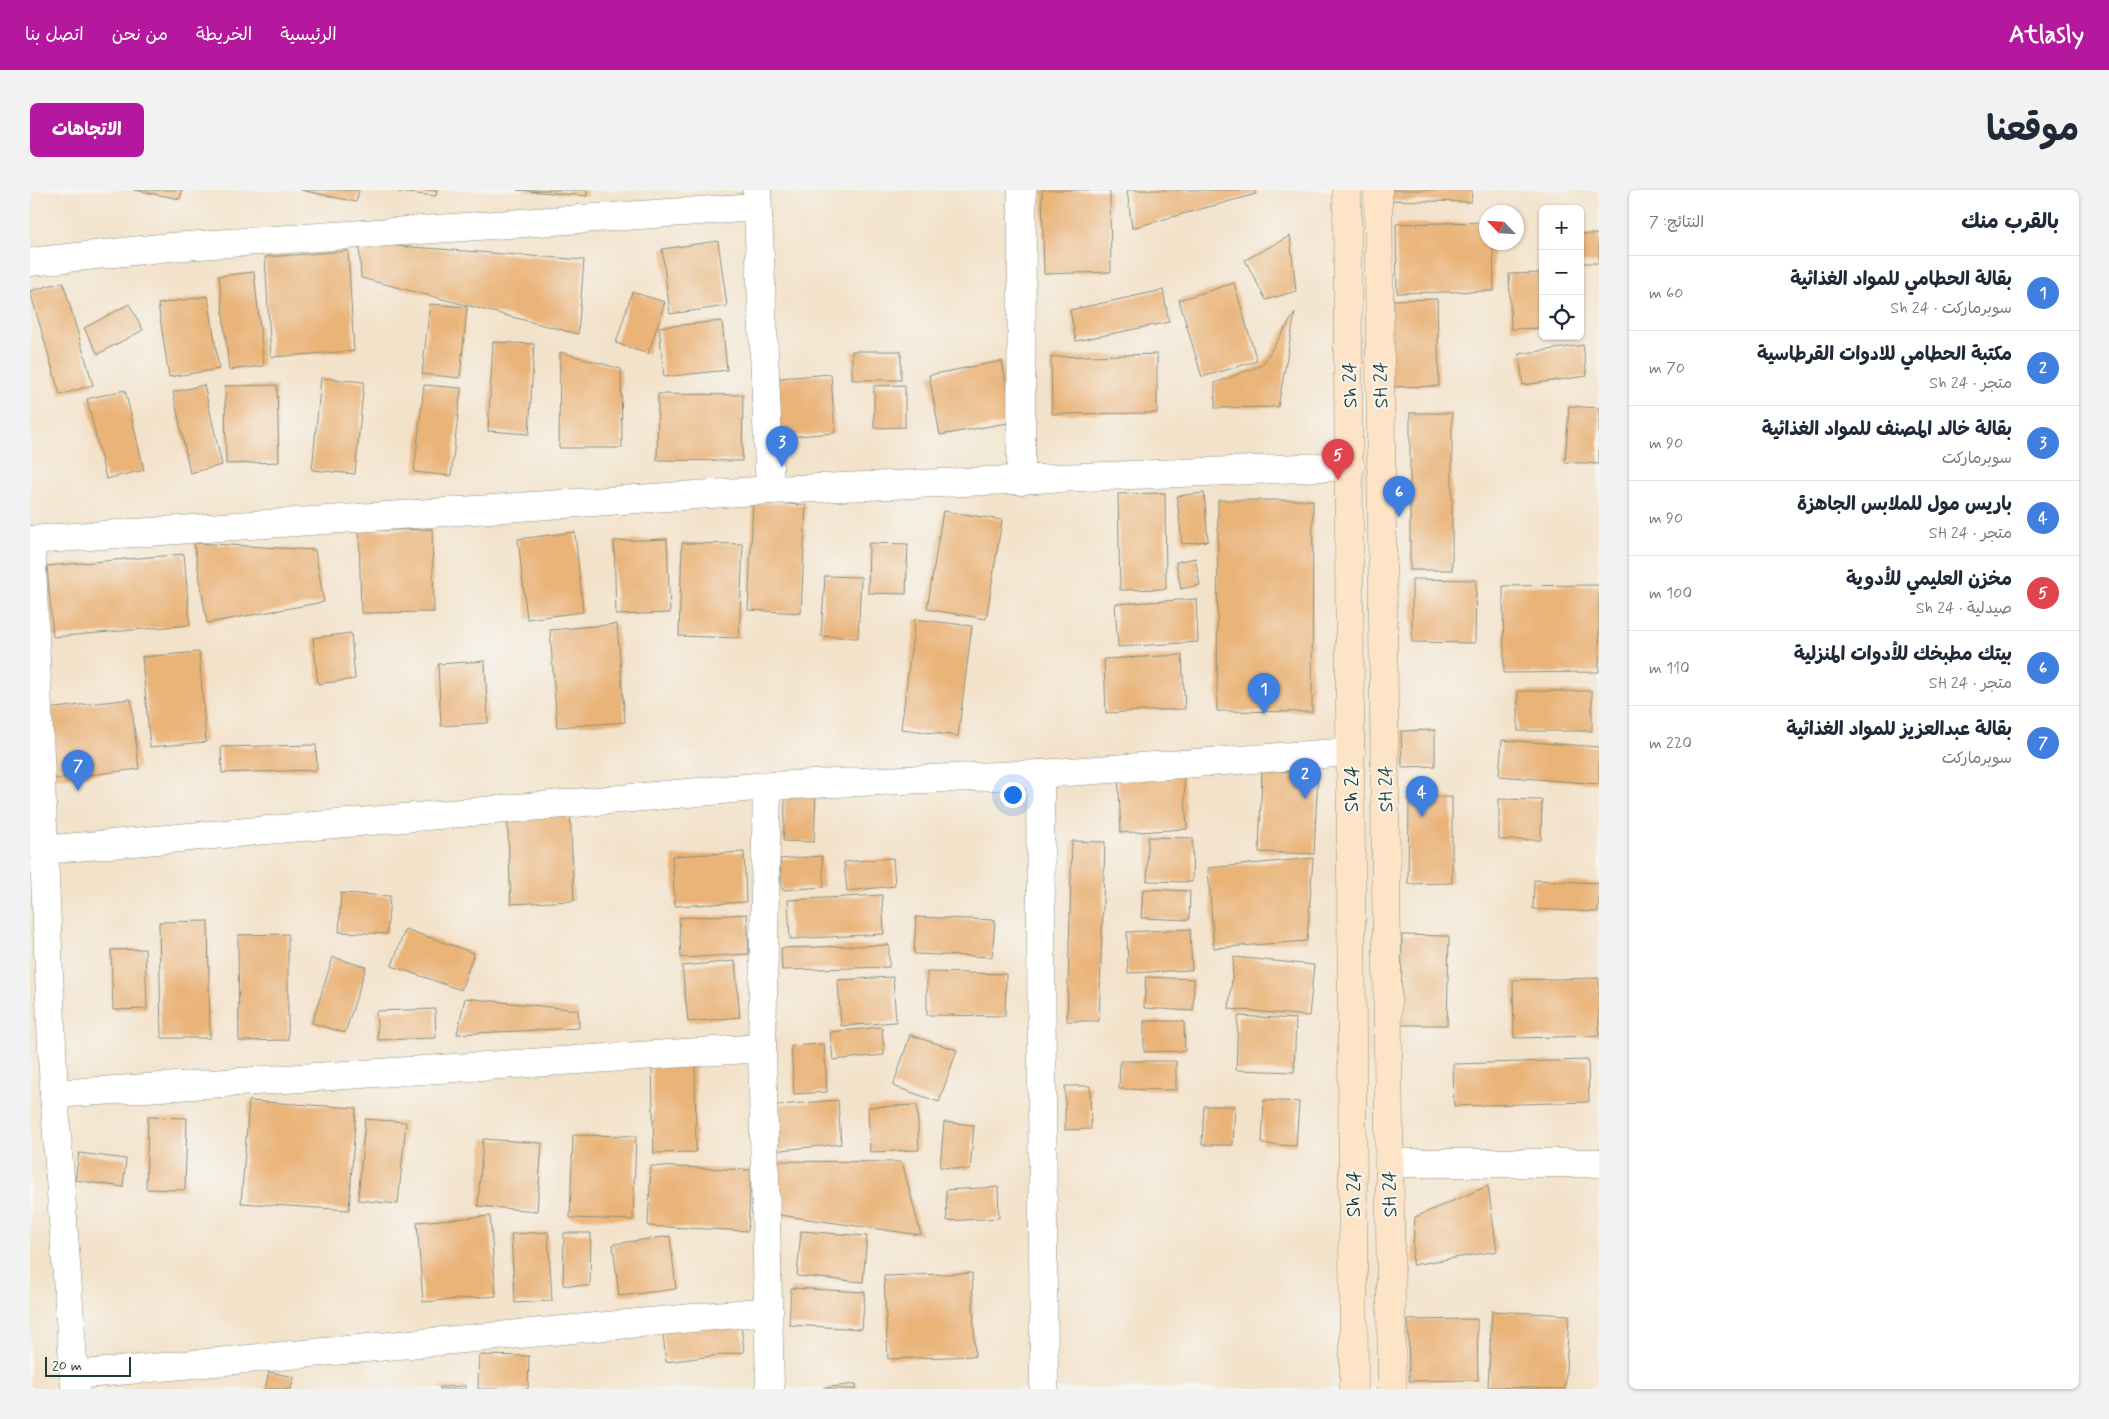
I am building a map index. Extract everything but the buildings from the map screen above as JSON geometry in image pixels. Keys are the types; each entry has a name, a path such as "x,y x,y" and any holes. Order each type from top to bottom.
{"street":[{"path":"1021,481 1022,190"},
{"name":"Sh 24","path":"1347,190 1354,1389"},
{"name":"SH 24","path":"1378,190 1392,1389"},
{"path":"30,262 170,248 757,198 770,490"},
{"path":"769,1311 75,1382 54,1094 30,540 770,490 1350,466"},
{"path":"42,850 767,786 1040,774 1351,752"},
{"path":"1040,774 1044,1389"},
{"path":"767,786 762,1048 770,1389"},
{"path":"54,1094 762,1048"},
{"path":"1389,1162 1599,1163"}],"place":[{"name":"بقالة خالد المصنف للمواد الغذائية","path":"782,467"},
{"name":"مخزن العليمي للأدوية","path":"1338,480"},
{"name":"بيتك مطبخك للأدوات المنزلية","path":"1399,517"},
{"name":"بقالة الحطامي للمواد الغذائية","path":"1264,714"},
{"name":"بقالة عبدالعزيز للمواد الغذائية","path":"78,791"},
{"name":"مكتبة الحطامي للادوات القرطاسية","path":"1305,799"},
{"name":"باريس مول للملابس الجاهزة","path":"1422,817"}]}
